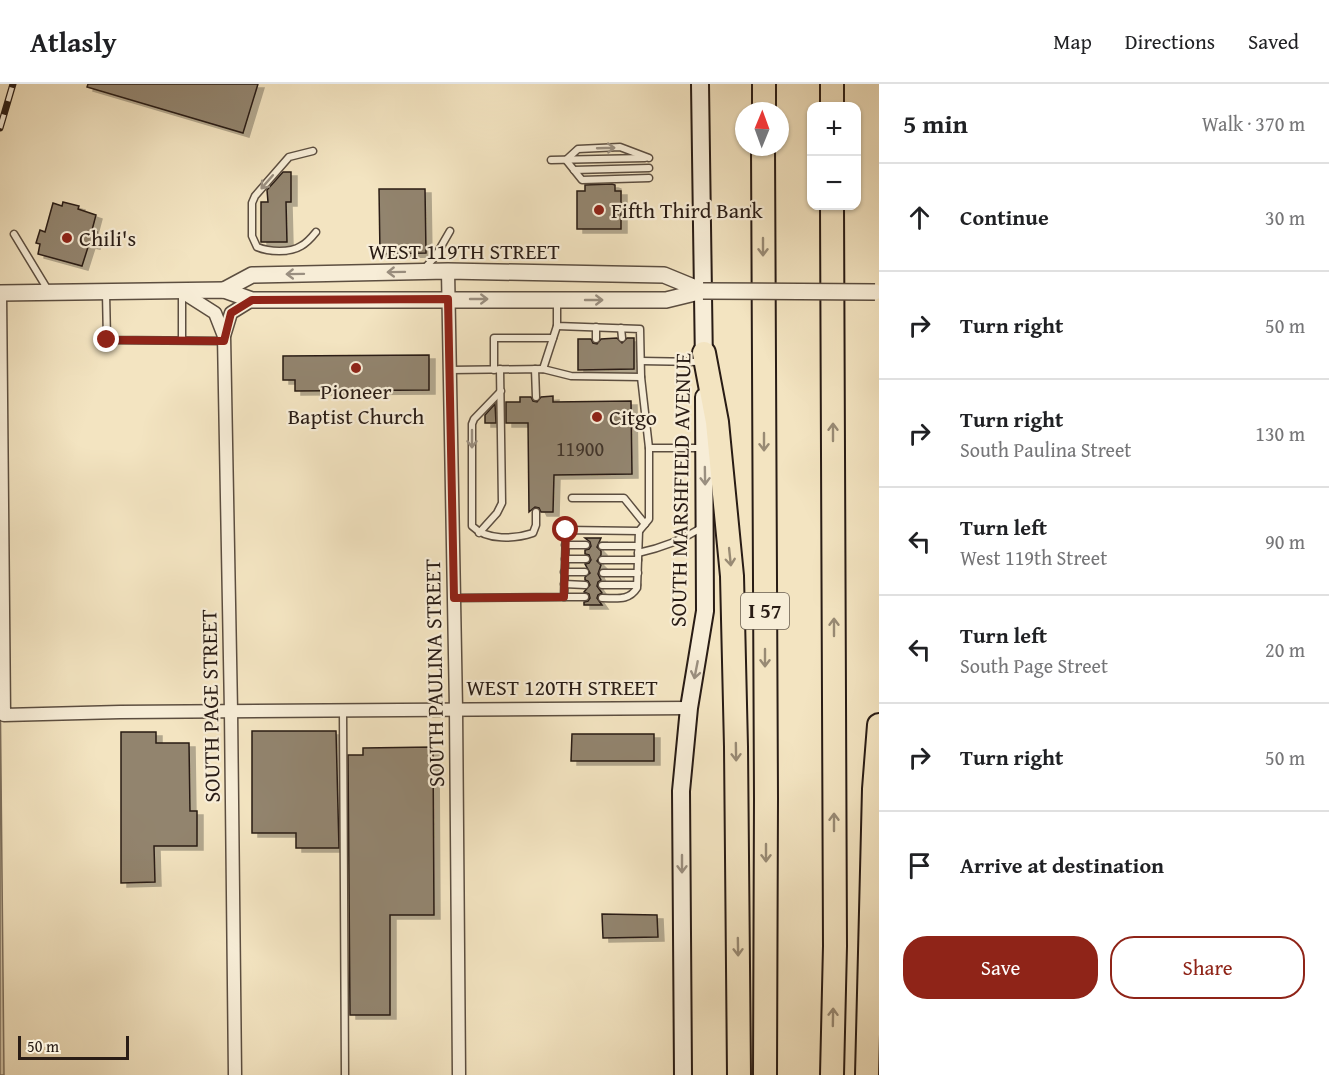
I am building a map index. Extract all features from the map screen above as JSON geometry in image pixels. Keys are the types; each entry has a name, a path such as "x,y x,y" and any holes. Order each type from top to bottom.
{"highway":[{"path":"764,84 764,102"},
{"path":"832,84 832,102"},
{"name":"I 57","path":"764,156 765,1075"},
{"path":"832,210 835,946 832,1075"},
{"path":"704,358 717,422 732,576 739,1075"},
{"path":"867,1075 874,789 879,725"}],"main road":[{"name":"SOUTH MARSHFIELD AVENUE","path":"683,1075 681,791 689,708 705,611 704,291 700,84"}],"street":[{"name":"WEST 119TH STREET","path":"225,290 252,275 448,271 664,275 704,291"},
{"name":"SOUTH PAULINA STREET","path":"448,271 456,709 459,1075"},
{"name":"WEST 119TH STREET","path":"0,293 225,290 252,300 666,300 704,291 877,292"},
{"name":"SOUTH PAGE STREET","path":"182,292 215,314 224,338"},
{"name":"WEST 120TH STREET","path":"0,293 4,715 689,708"},
{"name":"SOUTH PAGE STREET","path":"235,1075 224,338 231,313 252,300"}],"lane":[{"path":"551,160 566,160 649,158 620,147 578,149 566,160"},
{"path":"314,151 289,157 260,190 252,203 252,236 257,247 262,249 291,250 305,244 316,232"},
{"path":"566,160 582,180 649,178"},
{"path":"574,170 649,168"},
{"path":"422,272 450,231"},
{"path":"14,234 50,293"},
{"path":"106,292 107,340 224,338"},
{"path":"182,292 182,340"},
{"path":"536,397 539,369 557,326 557,300"},
{"path":"557,326 640,328 640,377 649,448 649,519 639,531 637,585 633,595 626,598 603,598"},
{"path":"596,327 596,339"},
{"path":"621,328 622,338"},
{"path":"479,533 497,513 502,503 501,391 494,338 553,338"},
{"path":"641,360 704,358"},
{"path":"450,370 539,369 571,376 622,373 640,377"},
{"path":"501,391 472,424 472,526 479,533 490,536 522,536 533,532 536,525 536,512"},
{"path":"649,448 705,448"},
{"path":"572,498 624,498 645,524"},
{"path":"602,546 661,548 687,537 706,525"},
{"path":"564,597 566,530 639,531"},
{"path":"565,545 586,545"},
{"path":"565,559 585,560"},
{"path":"602,560 638,560"},
{"path":"564,572 585,572"},
{"path":"603,573 638,573"},
{"path":"564,584 585,585"},
{"path":"602,585 637,585"},
{"path":"454,598 585,597"},
{"path":"344,710 345,1075"}],"shaded area":[{"path":"0,671 4,1075 0,1075"}],"building":[{"path":"88,84 258,84 243,133 87,87"},
{"path":"283,172 291,172 291,202 286,202 287,242 261,242 261,202 268,202 267,190"},
{"name":"Fifth Third Bank","path":"585,185 615,185 615,191 621,191 621,229 577,229 577,191 585,191"},
{"path":"379,189 425,189 426,253 380,254"},
{"name":"Chili's","path":"63,202 79,206 78,209 96,215 92,230 97,232 94,245 89,244 82,266 38,254 40,244 36,243 40,230 45,232 53,203 62,206"},
{"path":"617,338 622,343 627,338 634,338 634,369 578,370 578,339 591,339 597,344 601,339"},
{"name":"Pioneer Baptist Church","path":"429,355 429,390 295,391 295,380 283,380 283,356"},
{"path":"553,396 553,402 631,401 632,474 554,475 553,512 541,512 535,507 529,512 528,423 506,423 506,402 520,402 520,397 531,397 537,402 541,397"},
{"path":"495,404 496,423 485,423 485,415"},
{"path":"585,538 601,538 597,547 601,555 597,561 601,565 598,574 601,580 597,586 602,593 597,598 602,605 584,605 584,602 590,598 589,594 584,592 590,585 585,580 590,573 585,564 591,560 589,555 585,554 585,550 591,546"},
{"path":"252,731 336,731 339,848 296,848 296,833 252,833"},
{"path":"121,732 156,732 156,743 189,743 190,811 197,811 197,846 154,846 155,882 121,883"},
{"path":"572,734 654,734 654,761 571,761"},
{"path":"433,747 434,915 390,915 390,1015 350,1015 348,755 363,755 363,748"},
{"path":"602,914 657,915 658,937 603,938"}],"railway":[{"path":"0,128 13,84"}],"place":[{"name":"Fifth Third Bank","path":"599,210"},
{"name":"Chili's","path":"67,238"},
{"name":"Pioneer Baptist Church","path":"356,368"},
{"name":"Citgo","path":"597,417"}],"route":[{"path":"107,340 224,341 231,313 252,300 448,299 454,598 564,597 566,530"}]}
